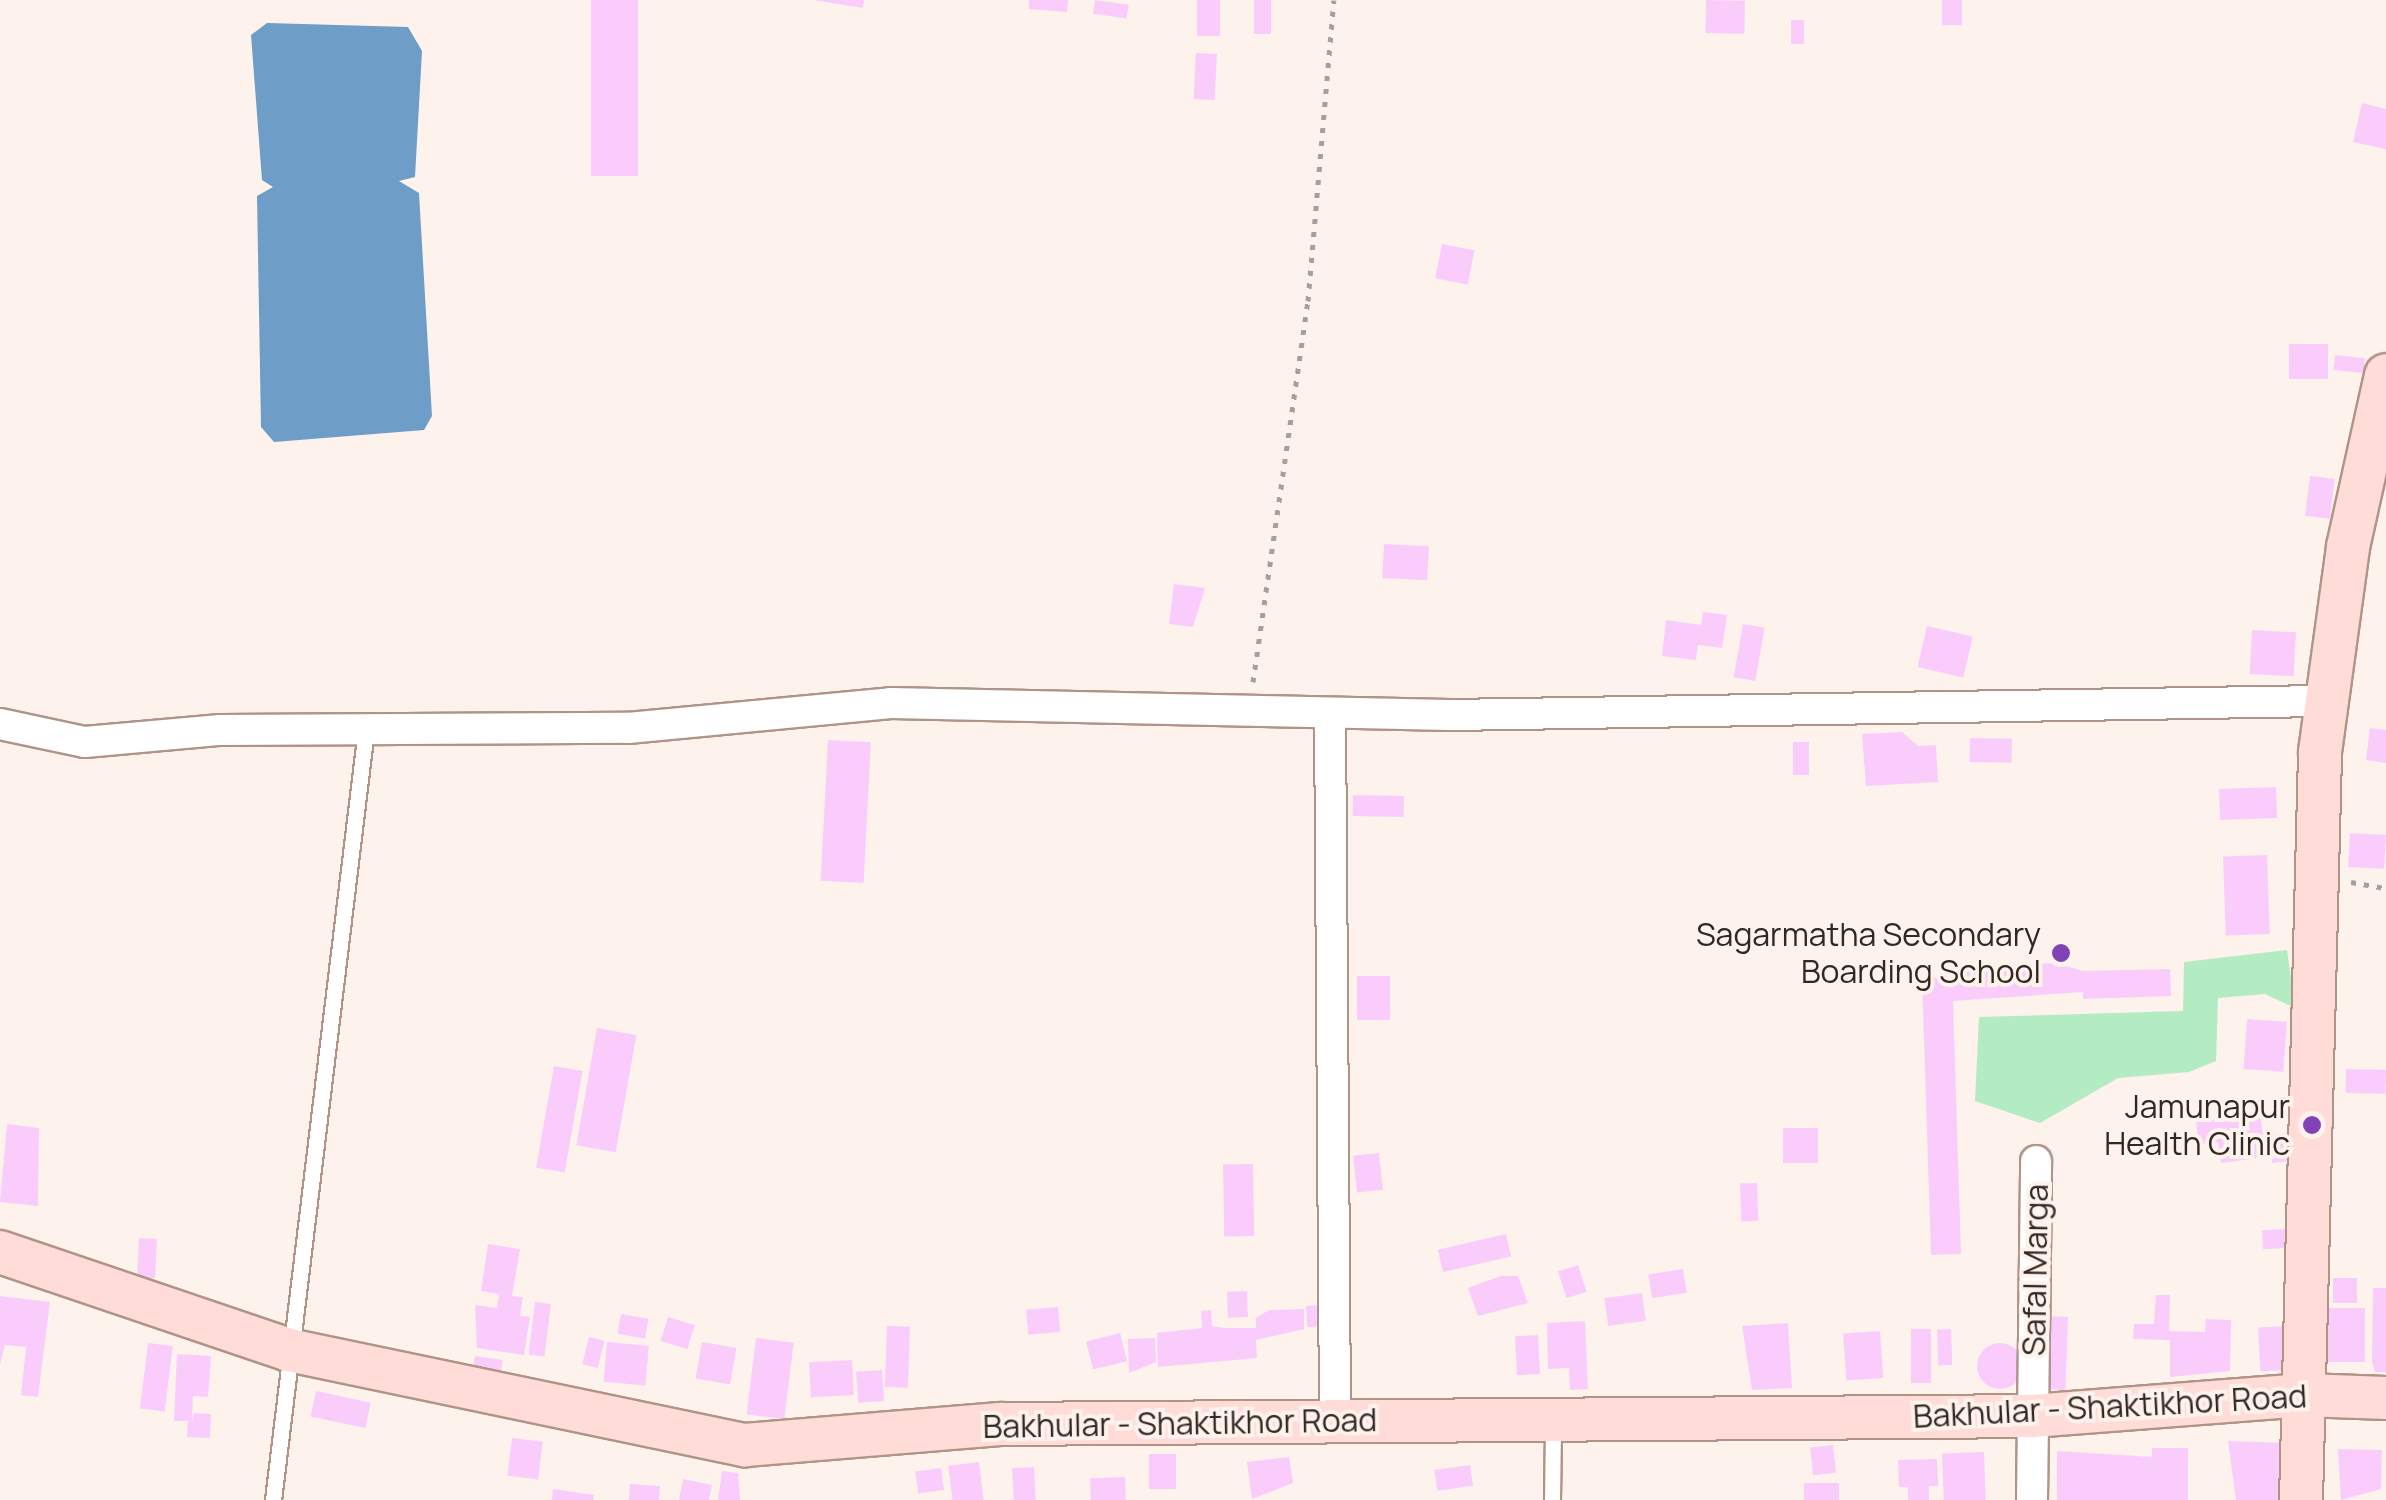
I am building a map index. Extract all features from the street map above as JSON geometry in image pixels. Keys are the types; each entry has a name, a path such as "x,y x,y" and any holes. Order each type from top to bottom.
{"street":[{"path":"2301,1500 2324,701 2386,375"},
{"path":"0,724 85,742 220,730 628,728 890,703 1248,715 1946,712 2324,701"},
{"path":"1330,714 1335,1420"},
{"name":"Safal Marga","path":"2032,1500 2036,1161"},
{"name":"Bakhular - Shaktikhor Road","path":"0,1252 289,1350 745,1446 1000,1424 2032,1416 2304,1395 2386,1398"}],"lane":[{"path":"274,1500 366,729"},
{"path":"1552,1500 1553,1417"}],"path":[{"path":"1248,715 1308,301 1334,0"}],"green space":[{"path":"2287,950 2295,1008 2265,994 2218,998 2216,1061 2189,1072 2118,1078 2040,1123 1975,1101 1979,1017 2183,1011 2184,962"}],"water":[{"path":"267,23 408,27 422,51 415,177 399,181 419,193 432,416 424,430 274,442 261,427 257,196 273,187 262,180 251,35"}],"building":[{"path":"591,0 638,0 638,176 591,176"},
{"path":"813,0 864,0 863,8"},
{"path":"1029,0 1068,0 1067,12 1029,9"},
{"path":"1095,0 1129,5 1127,19 1093,14"},
{"path":"1197,0 1220,0 1220,36 1197,36"},
{"path":"1254,0 1271,0 1271,34 1254,34"},
{"path":"1706,0 1745,1 1744,34 1705,33"},
{"path":"1942,0 1962,0 1962,25 1942,25"},
{"path":"1791,20 1804,20 1804,44 1791,44"},
{"path":"1196,53 1217,54 1215,100 1194,99"},
{"path":"2362,103 2386,109 2386,149 2353,142"},
{"path":"1442,244 1474,250 1468,285 1435,278"},
{"path":"2289,344 2328,344 2328,379 2289,379"},
{"path":"2335,355 2365,358 2363,373 2333,370"},
{"path":"2310,476 2335,479 2330,519 2305,516"},
{"path":"1384,544 1429,546 1427,580 1382,578"},
{"path":"1174,584 1205,588 1193,627 1169,624"},
{"path":"1703,612 1727,615 1722,648 1698,645 1696,660 1662,656 1666,620 1701,625"},
{"path":"1743,624 1765,628 1755,681 1734,677"},
{"path":"1927,626 1973,637 1963,677 1918,667"},
{"path":"2252,630 2296,632 2294,676 2250,674"},
{"path":"2370,728 2386,730 2386,763 2366,760"},
{"path":"1902,732 1918,746 1936,745 1938,782 1866,786 1862,734"},
{"path":"1970,738 2012,739 2012,763 1970,762"},
{"path":"828,740 871,742 864,883 821,881"},
{"path":"1793,742 1809,742 1809,775 1793,775"},
{"path":"2276,787 2277,818 2220,820 2219,789"},
{"path":"1353,795 1404,796 1404,817 1353,816"},
{"path":"2350,833 2386,835 2384,869 2348,867"},
{"path":"2267,855 2270,934 2226,935 2223,857"},
{"path":"2056,963 2083,971 2170,969 2171,996 2083,999 2083,992 1953,1001 1961,1254 1931,1255 1922,978 1952,977 1951,966"},
{"path":"1357,976 1390,976 1390,1020 1357,1020"},
{"path":"2247,1019 2287,1022 2283,1072 2244,1069"},
{"path":"597,1028 636,1035 616,1152 576,1145"},
{"path":"554,1066 583,1071 565,1172 536,1167"},
{"path":"2346,1069 2386,1070 2386,1094 2346,1093"},
{"path":"2260,1114 2266,1157 2221,1163 2218,1142 2199,1145 2196,1122"},
{"path":"7,1124 39,1128 38,1206 0,1202"},
{"path":"1783,1128 1818,1128 1818,1163 1783,1163"},
{"path":"2298,1132 2301,1160 2272,1163 2269,1135"},
{"path":"1379,1153 1383,1190 1357,1193 1353,1156"},
{"path":"1253,1164 1254,1236 1224,1237 1223,1165"},
{"path":"1757,1183 1758,1221 1741,1222 1740,1184"},
{"path":"2285,1229 2286,1248 2263,1249 2262,1230"},
{"path":"1506,1234 1511,1256 1443,1272 1438,1250"},
{"path":"139,1238 157,1239 155,1278 137,1277"},
{"path":"488,1244 520,1249 512,1296 523,1297 520,1316 530,1317 524,1355 477,1348 475,1305 497,1308 499,1294 481,1291"},
{"path":"1578,1265 1587,1292 1567,1298 1558,1271"},
{"path":"1683,1269 1687,1293 1652,1298 1648,1274"},
{"path":"1501,1276 1518,1276 1528,1303 1478,1316 1468,1288"},
{"path":"2333,1278 2357,1278 2357,1303 2333,1303"},
{"path":"2373,1288 2386,1288 2386,1372 2375,1372 2372,1362"},
{"path":"1247,1291 1248,1317 1228,1318 1227,1292"},
{"path":"1642,1293 1646,1321 1608,1326 1604,1298"},
{"path":"2156,1295 2170,1295 2169,1331 2205,1332 2206,1319 2231,1320 2230,1371 2170,1377 2170,1340 2133,1339 2134,1324 2154,1324"},
{"path":"0,1296 50,1302 38,1397 21,1395 26,1347 5,1345 0,1364"},
{"path":"535,1302 551,1304 544,1357 529,1355"},
{"path":"1325,1305 1326,1326 1307,1327 1306,1306"},
{"path":"1058,1307 1060,1332 1028,1335 1026,1310"},
{"path":"2327,1308 2365,1308 2365,1362 2327,1362"},
{"path":"1304,1309 1304,1329 1256,1340 1257,1358 1158,1367 1157,1333 1202,1328 1201,1311 1211,1310 1212,1326 1256,1328 1256,1318 1269,1310"},
{"path":"621,1314 649,1319 645,1339 618,1334"},
{"path":"2040,1316 2068,1317 2065,1390 2037,1389"},
{"path":"668,1317 695,1325 687,1349 661,1341"},
{"path":"1585,1321 1588,1389 1570,1390 1569,1368 1548,1369 1547,1323"},
{"path":"1788,1323 1792,1388 1752,1390 1742,1326"},
{"path":"887,1326 910,1327 908,1388 885,1387"},
{"path":"2287,1326 2289,1370 2260,1371 2258,1328"},
{"path":"1911,1329 1931,1329 1931,1383 1911,1383"},
{"path":"1937,1329 1951,1329 1952,1365 1938,1365"},
{"path":"1880,1331 1883,1378 1846,1380 1843,1334"},
{"path":"1120,1333 1127,1361 1093,1370 1086,1341"},
{"path":"1538,1335 1540,1374 1517,1375 1515,1336"},
{"path":"589,1337 605,1341 598,1368 582,1364"},
{"path":"756,1338 794,1343 784,1419 747,1414"},
{"path":"1155,1338 1156,1362 1129,1373 1128,1339"},
{"path":"607,1342 649,1346 645,1386 604,1382"},
{"path":"702,1342 736,1348 730,1385 696,1378"},
{"path":"148,1343 173,1346 165,1412 140,1409"},
{"path":"2000,1343 2017,1349 2023,1366 2017,1383 2000,1389 1983,1383 1977,1366 1983,1349"},
{"path":"177,1354 211,1356 208,1397 193,1396 192,1422 194,1413 211,1414 210,1438 187,1437 188,1421 174,1421"},
{"path":"475,1356 503,1360 501,1376 473,1372"},
{"path":"852,1360 854,1395 811,1397 809,1362"},
{"path":"882,1370 884,1401 858,1403 856,1372"},
{"path":"316,1391 371,1403 365,1428 311,1416"},
{"path":"512,1438 543,1442 538,1479 507,1476"},
{"path":"2228,1441 2290,1443 2288,1500 2236,1500"},
{"path":"1833,1445 1836,1473 1813,1475 1810,1447"},
{"path":"2152,1448 2188,1448 2188,1500 2057,1500 2057,1451 2152,1457"},
{"path":"2338,1449 2382,1450 2381,1489 2341,1500"},
{"path":"1984,1452 1986,1500 1944,1500 1942,1453"},
{"path":"1149,1454 1176,1454 1176,1489 1149,1489"},
{"path":"1289,1457 1293,1483 1252,1499 1247,1462"},
{"path":"1937,1459 1938,1486 1929,1486 1929,1500 1908,1500 1908,1487 1899,1487 1898,1460"},
{"path":"979,1462 984,1500 952,1500 948,1466"},
{"path":"1470,1465 1473,1486 1437,1491 1434,1470"},
{"path":"1034,1467 1036,1500 1014,1500 1012,1468"},
{"path":"941,1468 944,1490 918,1493 915,1472"},
{"path":"722,1471 738,1473 740,1500 718,1500"},
{"path":"1125,1477 1126,1500 1091,1500 1090,1478"},
{"path":"683,1479 712,1485 709,1500 679,1500"},
{"path":"1804,1483 1839,1483 1839,1500 1804,1500"},
{"path":"630,1484 660,1486 659,1500 629,1500"},
{"path":"553,1489 594,1495 593,1500 552,1500"}],"place":[{"name":"Sagarmatha Secondary Boarding School","path":"2061,953"},
{"name":"Jamunapur Health Clinic","path":"2312,1125"}]}
